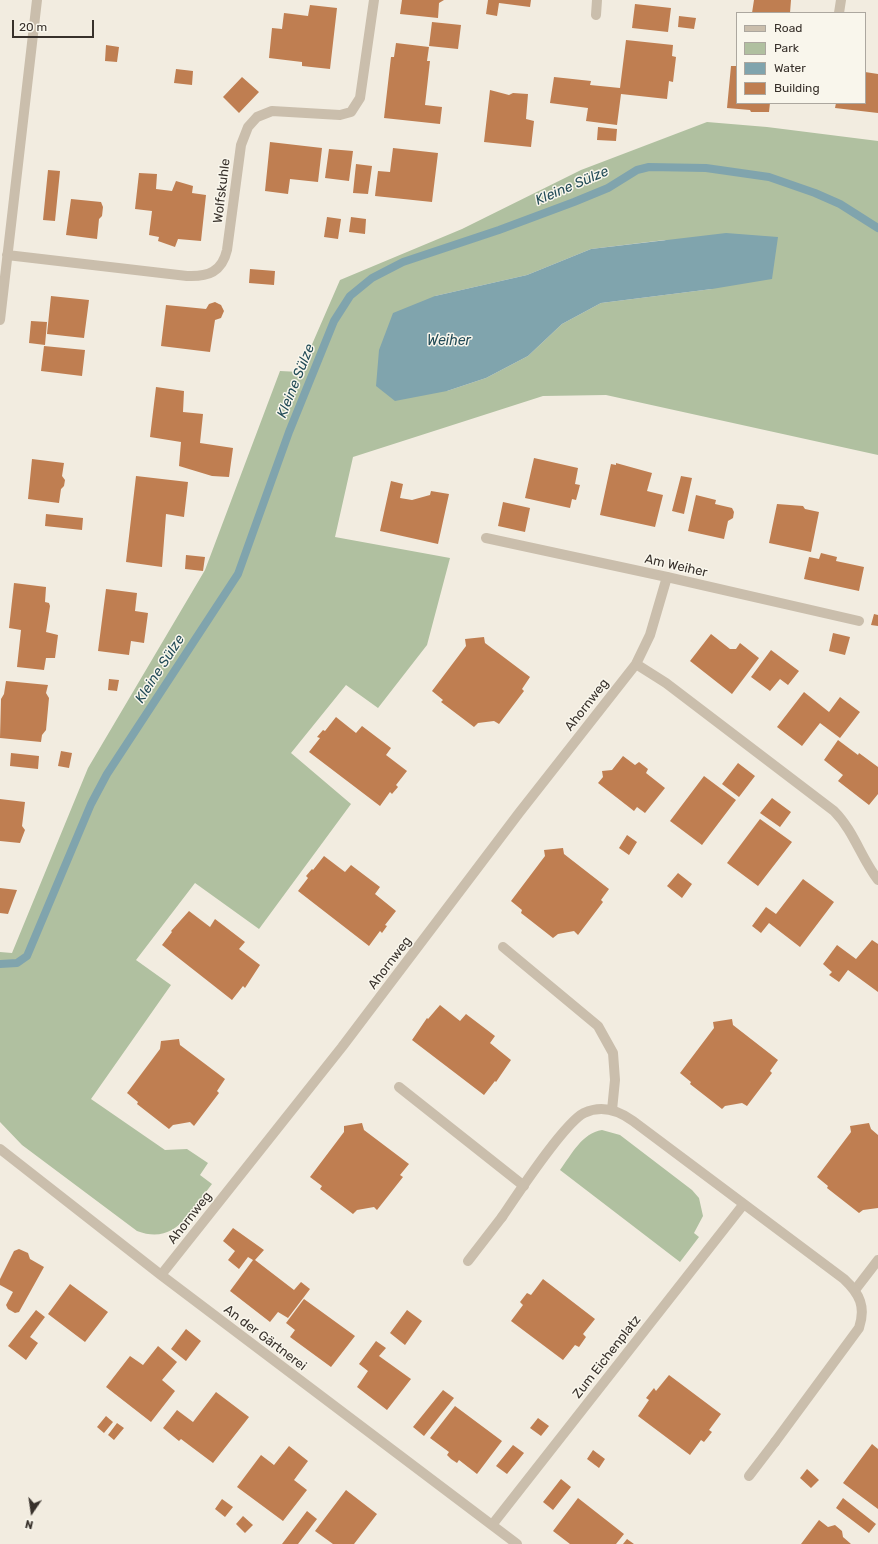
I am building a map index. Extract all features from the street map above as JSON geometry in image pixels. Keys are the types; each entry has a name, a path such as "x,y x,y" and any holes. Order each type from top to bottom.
{"street":[{"path":"0,320 36,0"},
{"name":"Wolfskuhle","path":"7,255 187,276 206,275 219,269 224,261 227,250 241,145 248,127 257,117 272,111 340,116 351,112 360,98 374,0"},
{"path":"596,15 597,0"},
{"path":"839,12 841,0"},
{"name":"Am Weiher","path":"486,538 667,577 860,622"},
{"name":"Ahornweg","path":"161,1275 342,1047 524,807 636,664 650,635 667,577"},
{"path":"636,664 666,683 834,812 845,822 868,867 878,880"},
{"path":"503,948 598,1026 613,1053 615,1080 612,1110"},
{"path":"398,1087 524,1186"},
{"path":"468,1261 502,1217 562,1133 574,1120 591,1110 612,1110 633,1121 844,1279 855,1290 863,1307 859,1328 749,1476"},
{"name":"An der Gärtnerei","path":"0,1149 161,1275 517,1544"},
{"name":"Zum Eichenplatz","path":"492,1525 743,1204"},
{"path":"855,1290 878,1260"}],"green space":[{"path":"707,122 767,127 878,141 878,455 606,395 543,396 353,457 335,537 450,558 427,645 378,708 346,685 291,753 351,804 259,929 195,883 136,960 171,985 91,1099 165,1150 187,1149 208,1163 200,1175 212,1184 189,1214 172,1230 162,1234 151,1234 137,1231 22,1145 0,1122 0,952 12,953 88,768 205,570 280,371 300,372 340,280 462,229 581,170","holes":["665,240 712,289 601,303 562,324 528,356 486,378 447,391 435,296 527,275 591,249"]},
{"path":"602,1130 620,1135 692,1190 699,1198 703,1216 694,1233 699,1237 680,1262 560,1170 573,1151 583,1140 589,1135"}],"water":[{"name":"Weiher","path":"726,233 778,237 772,279 712,289 601,303 562,324 528,356 486,378 447,391 395,401 376,386 379,350 393,313 435,296 527,275 591,249"}],"building":[{"path":"402,0 444,0 439,3 438,18 400,14"},
{"path":"488,0 531,0 530,7 499,3 497,16 486,14"},
{"path":"754,0 791,0 790,12 752,12"},
{"path":"635,4 671,8 668,32 632,28"},
{"path":"310,5 337,8 330,69 302,66 302,62 269,58 272,28 282,29 284,13 308,16"},
{"path":"679,16 696,18 694,29 678,27"},
{"path":"432,22 461,25 458,49 429,46"},
{"path":"626,40 673,45 672,56 676,57 673,82 669,81 667,99 621,94 617,125 586,121 588,108 550,103 554,77 591,81 590,85 620,88"},
{"path":"396,43 429,47 427,61 430,61 425,105 442,107 440,124 384,118 391,57 394,57"},
{"path":"106,45 119,47 117,62 105,61"},
{"path":"731,66 736,66 736,104 770,104 769,112 751,112 750,110 727,108"},
{"path":"176,69 193,71 192,85 174,83"},
{"path":"866,72 878,74 878,113 835,108 836,104 866,104"},
{"path":"242,77 259,92 239,113 223,97"},
{"path":"490,90 509,95 513,93 528,94 526,119 534,121 531,147 484,142"},
{"path":"598,127 617,129 616,141 597,140"},
{"path":"270,142 322,148 318,182 290,179 288,194 265,191"},
{"path":"393,148 438,153 432,202 375,196 378,171 390,172"},
{"path":"329,149 353,151 349,181 325,178"},
{"path":"356,164 372,166 368,194 353,193"},
{"path":"48,170 60,171 55,221 43,220"},
{"path":"139,173 157,174 156,189 172,191 176,181 193,186 192,193 206,195 201,241 178,239 175,247 158,241 159,237 149,235 152,211 135,209"},
{"path":"71,199 101,202 103,207 102,216 99,219 97,239 66,235"},
{"path":"327,217 341,219 338,239 324,237"},
{"path":"351,217 366,219 365,234 349,232"},
{"path":"250,269 275,271 274,285 249,283"},
{"path":"51,296 89,300 84,338 47,334"},
{"path":"215,302 221,305 224,311 221,318 215,320 210,352 161,346 166,305 206,309 209,304"},
{"path":"31,321 47,322 45,345 29,343"},
{"path":"44,346 85,350 82,376 41,371"},
{"path":"156,387 184,391 183,412 203,414 200,443 233,448 229,477 212,476 179,466 181,442 150,437"},
{"path":"534,458 578,468 575,484 580,485 576,500 572,499 570,508 525,498"},
{"path":"32,459 64,463 62,476 65,480 64,486 61,489 59,503 28,499"},
{"path":"616,463 652,473 647,491 663,495 655,527 600,515 611,464 616,465"},
{"path":"136,476 188,482 184,517 166,514 162,567 126,562"},
{"path":"681,476 692,478 684,514 672,511"},
{"path":"391,481 403,484 400,498 412,500 430,495 431,491 449,494 438,544 380,531"},
{"path":"696,495 716,500 715,504 732,508 734,512 733,518 728,521 724,539 688,531"},
{"path":"503,502 530,508 525,532 498,526"},
{"path":"777,504 803,506 805,509 819,512 811,552 769,543"},
{"path":"46,514 83,518 82,530 45,526"},
{"path":"821,553 837,557 836,561 864,567 859,591 804,579 809,557 819,559"},
{"path":"186,555 205,557 203,571 185,569"},
{"path":"14,583 46,587 45,602 49,603 50,606 46,632 58,635 55,658 46,658 44,670 17,667 21,630 9,628"},
{"path":"106,589 137,593 135,611 148,613 144,643 131,641 129,655 98,651"},
{"path":"874,614 878,615 878,626 871,625"},
{"path":"833,633 850,637 845,655 829,651"},
{"path":"711,634 730,649 736,649 740,643 759,658 732,694 690,661"},
{"path":"484,637 485,643 530,677 522,689 524,691 499,724 494,721 478,723 474,727 441,702 443,700 432,691 466,646 465,639"},
{"path":"771,650 799,671 788,685 780,679 770,691 751,677"},
{"path":"109,679 119,680 117,691 108,690"},
{"path":"6,681 48,685 46,693 49,698 46,730 42,735 41,742 0,738 1,699 4,694"},
{"path":"804,692 829,712 840,697 860,712 840,738 820,723 802,746 777,727"},
{"path":"336,717 356,733 362,726 391,748 386,755 407,771 396,785 398,787 392,794 390,792 380,806 309,752 320,738 317,737 323,730 325,731"},
{"path":"838,740 858,755 859,753 878,767 878,794 869,805 838,781 843,775 824,760"},
{"path":"61,751 72,753 69,768 58,766"},
{"path":"11,753 39,756 38,769 10,766"},
{"path":"623,756 635,765 639,762 648,769 646,773 665,788 645,813 637,807 634,811 598,783 603,777 602,771 612,770"},
{"path":"738,763 755,776 739,797 722,784"},
{"path":"704,776 736,800 702,845 670,821"},
{"path":"772,798 791,812 780,827 760,813"},
{"path":"0,799 25,802 22,826 25,830 20,843 0,841"},
{"path":"760,819 792,842 758,886 727,863"},
{"path":"627,835 637,842 629,855 619,848"},
{"path":"563,848 564,854 609,889 601,900 603,902 578,935 574,931 558,934 553,938 521,913 522,910 511,901 545,856 544,850"},
{"path":"324,856 345,872 351,865 380,887 375,894 396,911 385,925 387,926 382,933 380,931 369,946 298,891 308,878 306,876"},
{"path":"678,873 692,884 682,898 667,886"},
{"path":"803,879 834,902 800,947 769,923 761,933 752,926 766,907 776,914"},
{"path":"0,888 17,890 8,914 0,913"},
{"path":"189,911 210,927 215,919 245,942 239,949 260,965 245,988 243,986 232,1000 162,945 172,932 171,931"},
{"path":"872,940 878,944 878,992 848,970 839,982 829,975 832,972 823,964 837,945 856,959"},
{"path":"440,1005 460,1021 466,1014 495,1036 490,1043 511,1060 496,1082 495,1081 484,1095 412,1040 427,1018 428,1019"},
{"path":"732,1019 733,1025 778,1060 770,1071 772,1073 747,1106 742,1103 725,1106 722,1109 690,1084 691,1082 680,1073 714,1028 713,1022"},
{"path":"179,1039 180,1045 225,1079 217,1091 219,1093 194,1126 190,1122 173,1125 169,1129 137,1104 138,1102 127,1093 160,1049 161,1041"},
{"path":"362,1123 364,1130 409,1164 400,1175 403,1177 377,1210 374,1207 357,1210 353,1214 320,1189 322,1186 310,1177 344,1132 344,1126"},
{"path":"869,1123 871,1129 878,1135 878,1208 863,1210 859,1213 827,1188 828,1186 817,1177 851,1132 850,1126"},
{"path":"233,1228 264,1250 255,1260 294,1290 301,1282 310,1289 288,1318 278,1312 270,1322 230,1291 253,1260 248,1257 239,1269 228,1260 235,1251 223,1241"},
{"path":"19,1249 28,1253 30,1259 44,1267 19,1312 15,1313 8,1309 6,1305 13,1292 0,1285 0,1279 14,1251"},
{"path":"543,1279 595,1319 583,1334 586,1337 579,1347 575,1345 563,1360 511,1321 523,1305 520,1302 527,1293 531,1295"},
{"path":"70,1284 108,1312 85,1342 48,1314"},
{"path":"304,1299 355,1336 331,1367 290,1337 295,1330 286,1323"},
{"path":"36,1310 45,1317 30,1337 38,1343 26,1360 8,1346"},
{"path":"407,1310 422,1321 405,1345 390,1333"},
{"path":"186,1329 201,1341 186,1361 171,1349"},
{"path":"376,1341 386,1348 379,1356 411,1379 387,1410 357,1387 368,1371 359,1364"},
{"path":"158,1346 177,1362 162,1380 175,1391 151,1422 106,1387 130,1356 143,1365"},
{"path":"669,1375 721,1414 709,1430 712,1432 704,1442 701,1440 690,1455 638,1416 649,1400 646,1398 654,1388 656,1391"},
{"path":"443,1390 454,1398 424,1436 413,1427"},
{"path":"216,1392 249,1417 213,1463 181,1439 179,1441 163,1428 177,1410 193,1422"},
{"path":"455,1406 502,1441 477,1474 459,1460 457,1463 451,1459 447,1455 449,1452 430,1438"},
{"path":"106,1416 113,1422 104,1433 97,1427"},
{"path":"538,1418 549,1426 541,1436 530,1428"},
{"path":"117,1423 124,1428 114,1440 108,1435"},
{"path":"872,1444 878,1449 878,1509 843,1483"},
{"path":"513,1445 524,1453 507,1474 496,1466"},
{"path":"289,1446 308,1461 294,1480 307,1490 283,1521 237,1487 261,1455 274,1465"},
{"path":"593,1450 605,1459 599,1468 587,1459"},
{"path":"807,1469 819,1480 811,1488 800,1478"},
{"path":"561,1479 571,1487 553,1510 543,1502"},
{"path":"346,1490 377,1514 354,1544 333,1544 315,1531"},
{"path":"578,1498 624,1534 616,1544 570,1544 553,1531"},
{"path":"843,1498 876,1524 869,1533 836,1508"},
{"path":"222,1499 233,1507 225,1517 215,1509"},
{"path":"307,1511 317,1519 298,1544 282,1544"},
{"path":"243,1516 253,1525 245,1533 236,1524"},
{"path":"819,1520 828,1527 835,1525 842,1531 843,1537 851,1544 801,1544"},
{"path":"627,1539 634,1544 623,1544"}],"waterway":[{"name":"Kleine Sülze","path":"0,964 17,963 27,956 91,804 107,774 238,574 289,432 334,321 350,296 372,278 403,262 499,230 574,202 608,188 637,170 649,167 706,168 769,177 815,193 840,204 878,228"}]}
